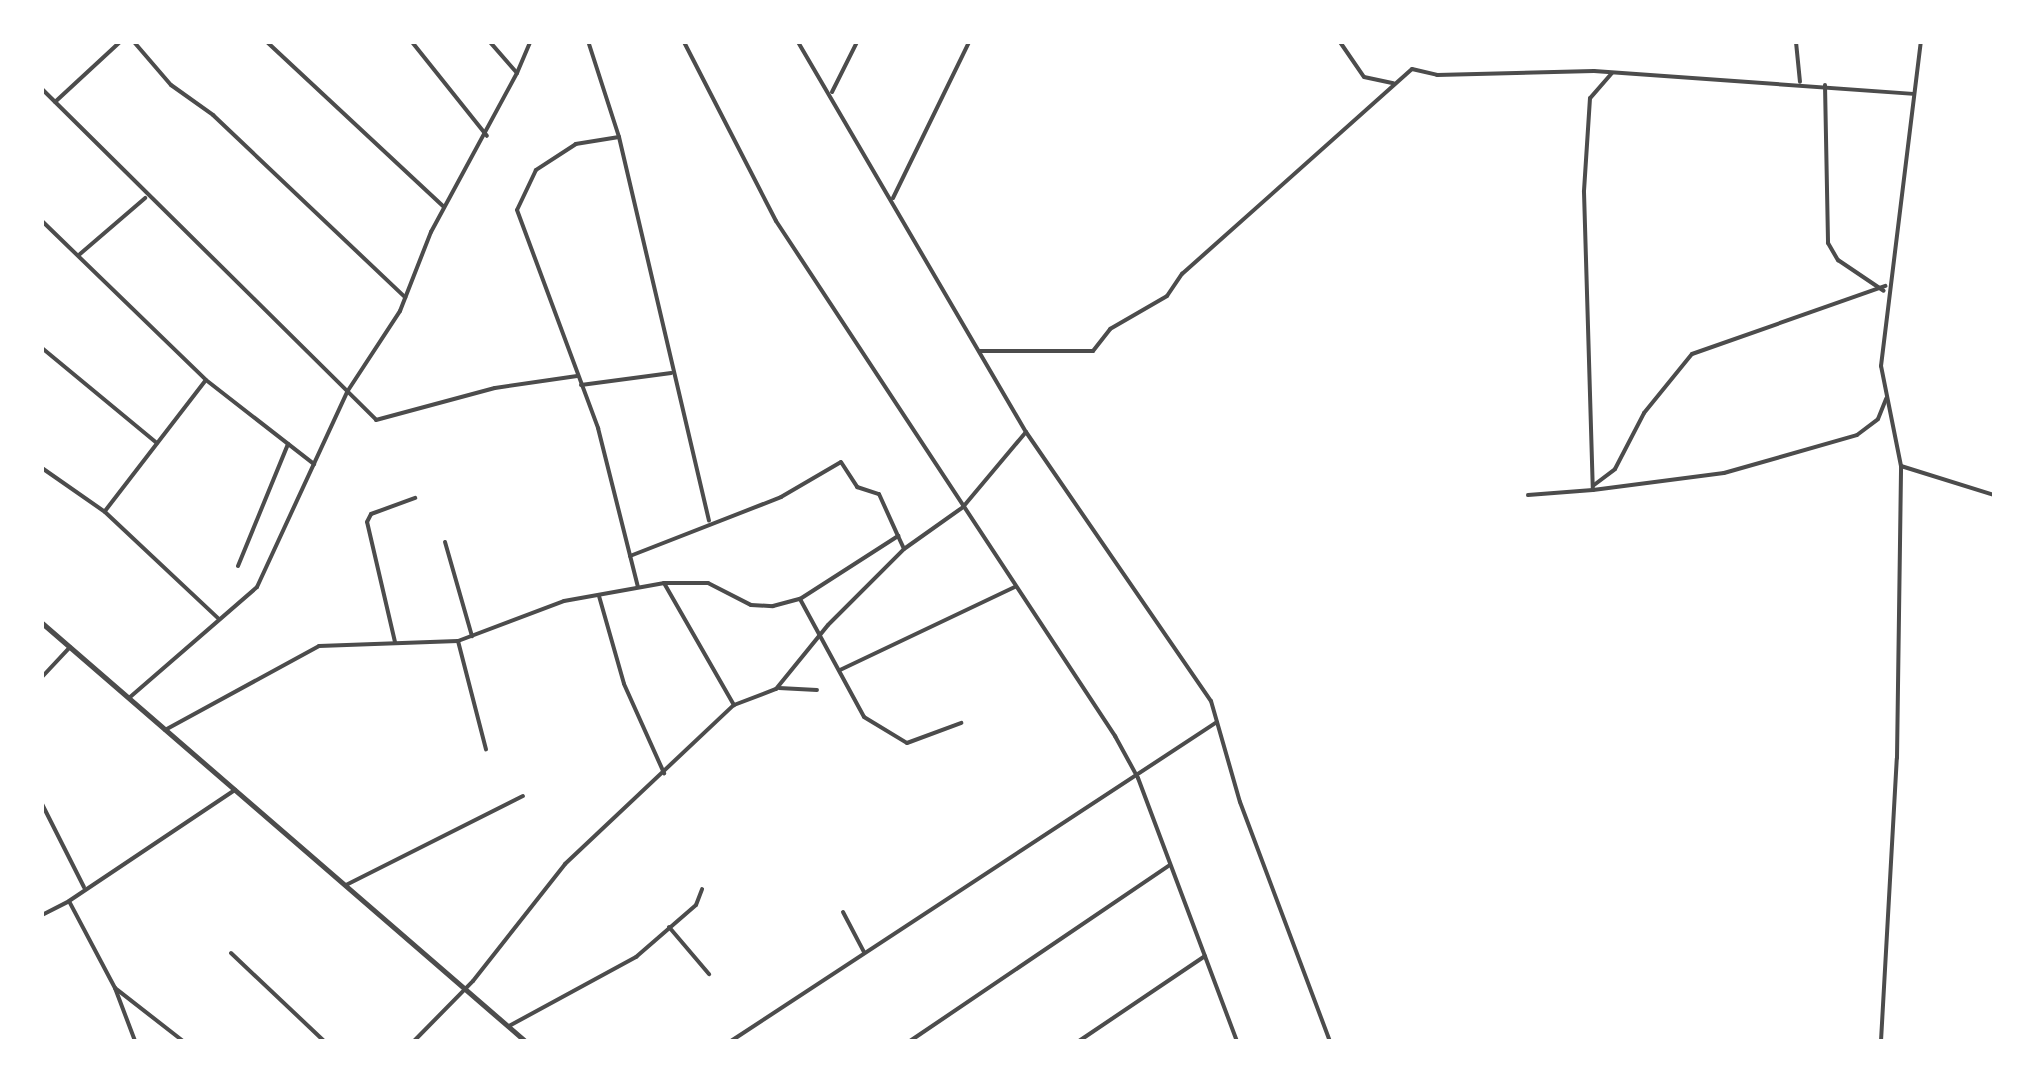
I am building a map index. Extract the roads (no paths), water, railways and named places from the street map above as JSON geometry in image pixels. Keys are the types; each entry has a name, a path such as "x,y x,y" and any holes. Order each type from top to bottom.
{"street":[{"path":"55,102 120,42"},
{"path":"134,42 171,85 213,115 405,297"},
{"path":"267,42 444,207"},
{"path":"412,42 487,136"},
{"path":"490,42 517,73"},
{"path":"129,698 257,587 347,392 405,297 444,207 487,136 530,42"},
{"path":"684,42 776,221 1138,778 1237,1041"},
{"path":"798,42 832,92 1026,432 1211,701 1330,1041"},
{"path":"832,92 857,42"},
{"path":"893,198 969,42"},
{"path":"1340,42 1364,77 1393,83"},
{"path":"1796,42 1800,82"},
{"path":"1528,495 1724,473 1857,435 1887,404 1881,366 1889,272 1921,42"},
{"path":"589,44 619,137 671,373 709,521"},
{"path":"980,351 1093,351 1110,329 1167,296 1182,274 1412,69 1614,72 1800,82 1913,94"},
{"path":"1593,487 1585,176 1590,98 1614,72"},
{"path":"1825,84 1828,243 1838,260 1884,291"},
{"path":"42,89 145,198 217,256 376,420 495,388 577,376"},
{"path":"619,137 576,144 536,170 517,204 581,385 638,587"},
{"path":"80,254 145,198"},
{"path":"42,221 80,254 206,380 314,464"},
{"path":"1884,291 1889,272"},
{"path":"1593,487 1615,469 1644,413 1692,354 1827,303 1884,291"},
{"path":"42,348 157,443"},
{"path":"1881,366 1901,466 1897,758 1881,1041"},
{"path":"581,385 671,373"},
{"path":"105,512 206,380"},
{"path":"776,689 904,549 963,507 1026,432"},
{"path":"238,566 288,444"},
{"path":"630,556 709,521 781,497 841,462 857,487 879,494 904,549"},
{"path":"1901,466 1994,495"},
{"path":"42,468 105,512 218,618"},
{"path":"395,642 367,522 371,514 415,498"},
{"path":"165,730 319,646 458,641 533,610 664,583 708,583 759,606 800,599 898,536"},
{"path":"445,542 472,636"},
{"path":"664,583 734,705"},
{"path":"840,670 1015,587"},
{"path":"599,596 624,684 664,773"},
{"path":"800,599 824,634 860,714 901,741 961,723"},
{"path":"42,623 525,1041"},
{"path":"458,641 486,749"},
{"path":"42,677 70,647"},
{"path":"414,1041 467,989 565,864 734,705 776,689 817,690"},
{"path":"731,1041 864,952 1138,778 1217,722"},
{"path":"42,915 69,901 84,887 235,790"},
{"path":"346,885 523,796"},
{"path":"42,804 84,887"},
{"path":"910,1041 1171,865"},
{"path":"509,1026 636,957 696,905 702,889"},
{"path":"69,901 115,988 135,1041"},
{"path":"843,912 864,952"},
{"path":"669,927 709,974"},
{"path":"231,953 324,1041"},
{"path":"1079,1041 1205,956"},
{"path":"115,988 183,1041"}]}
